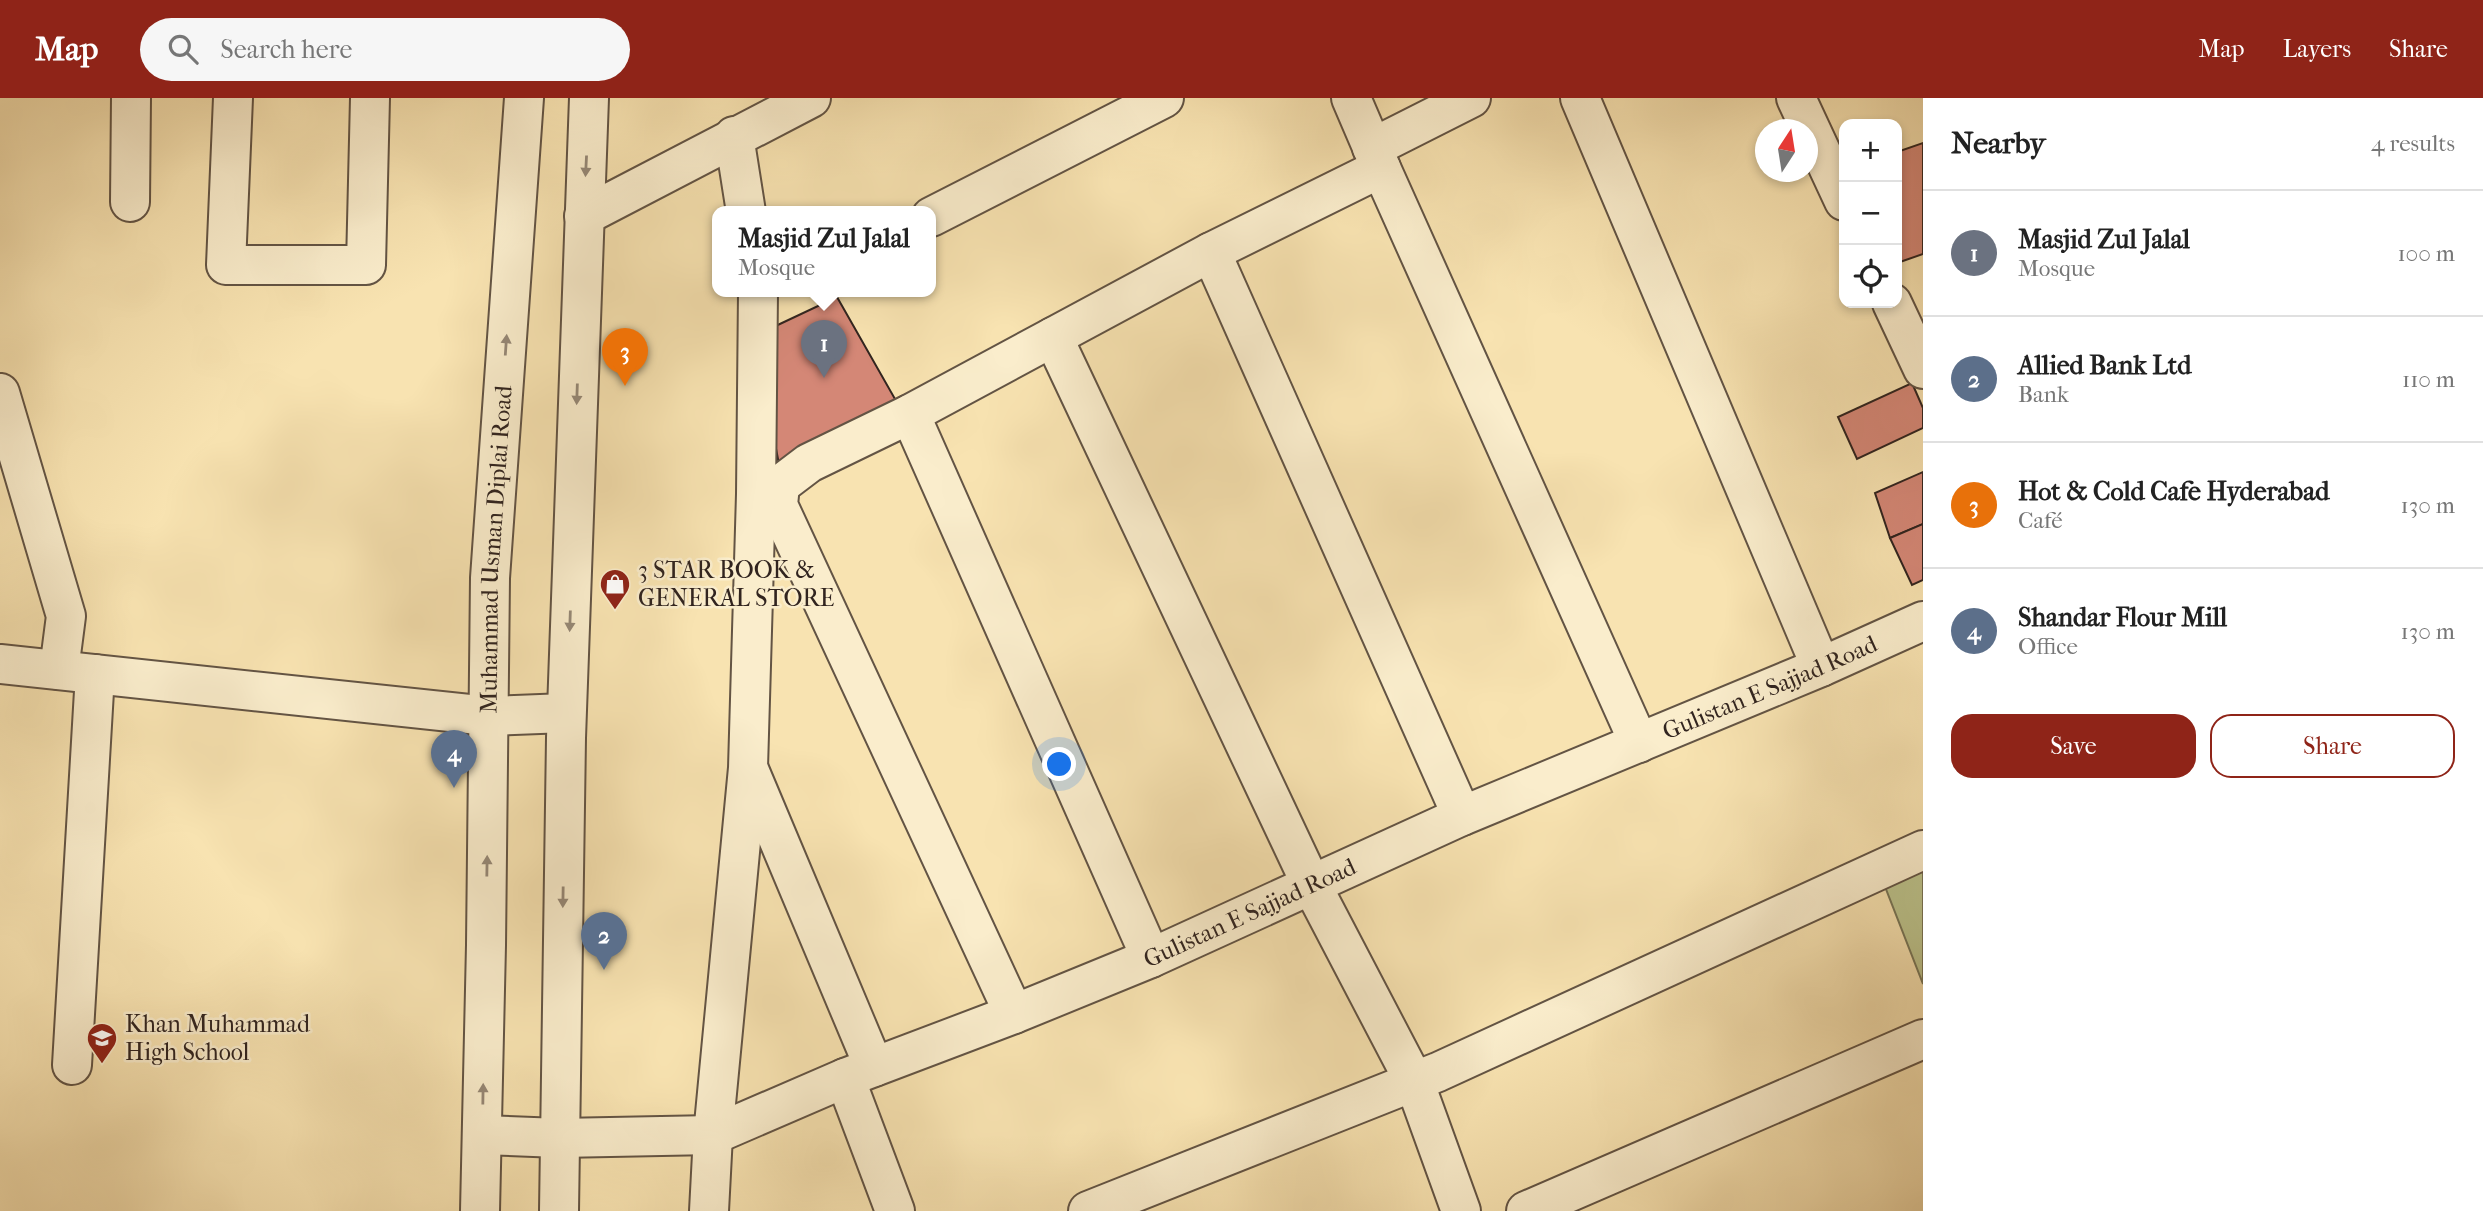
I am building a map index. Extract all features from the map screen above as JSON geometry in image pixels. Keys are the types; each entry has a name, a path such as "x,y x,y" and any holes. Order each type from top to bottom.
{"street":[{"path":"130,202 131,98"},
{"path":"233,98 226,265 366,265 370,98"},
{"name":"Muhammad Usman Diplai Road","path":"480,1211 490,578 524,98"},
{"path":"559,1211 566,713 589,98"},
{"path":"584,216 811,98"},
{"path":"936,214 1164,98"},
{"path":"1351,98 1639,743"},
{"path":"1014,1014 778,505 780,485 809,463 910,414 1211,252 1377,158 1471,98"},
{"path":"1580,98 1821,667"},
{"path":"1796,98 1839,190"},
{"path":"734,136 745,206"},
{"path":"1211,252 1462,816"},
{"path":"709,1211 713,1135 748,768 756,494 758,297"},
{"path":"1894,308 1923,369"},
{"path":"1053,337 1311,884 1414,1081 1461,1211"},
{"path":"0,393 65,615 78,672 72,1065"},
{"path":"910,414 1151,958"},
{"name":"Gulistan E Sajjad Road","path":"482,1135 559,1138 713,1135 859,1073 1151,958 1462,816 1821,667 1923,621"},
{"path":"0,664 488,716 566,713"},
{"path":"748,768 859,1073 895,1211"},
{"path":"1088,1211 1414,1081 1923,850"},
{"path":"1526,1211 1923,1039"}],"green space":[{"path":"1923,869 1923,984 1884,884"}],"building":[{"path":"1923,143 1923,254 1902,261 1902,182 1902,150"},
{"path":"837,297 899,406 780,470 765,390 765,331"},
{"path":"1912,383 1923,408 1923,428 1857,459 1838,417"},
{"path":"1923,472 1923,524 1890,538 1875,493"},
{"path":"1923,524 1923,580 1912,585 1890,538"}],"place":[{"name":"Masjid Zul Jalal","path":"824,378"},
{"name":"Hot & Cold Cafe Hyderabad","path":"625,386"},
{"name":"3 STAR BOOK & GENERAL STORE","path":"615,611"},
{"name":"Shandar Flour Mill","path":"454,788"},
{"name":"Allied Bank Ltd","path":"604,970"},
{"name":"Khan Muhammad High School","path":"102,1065"}]}
